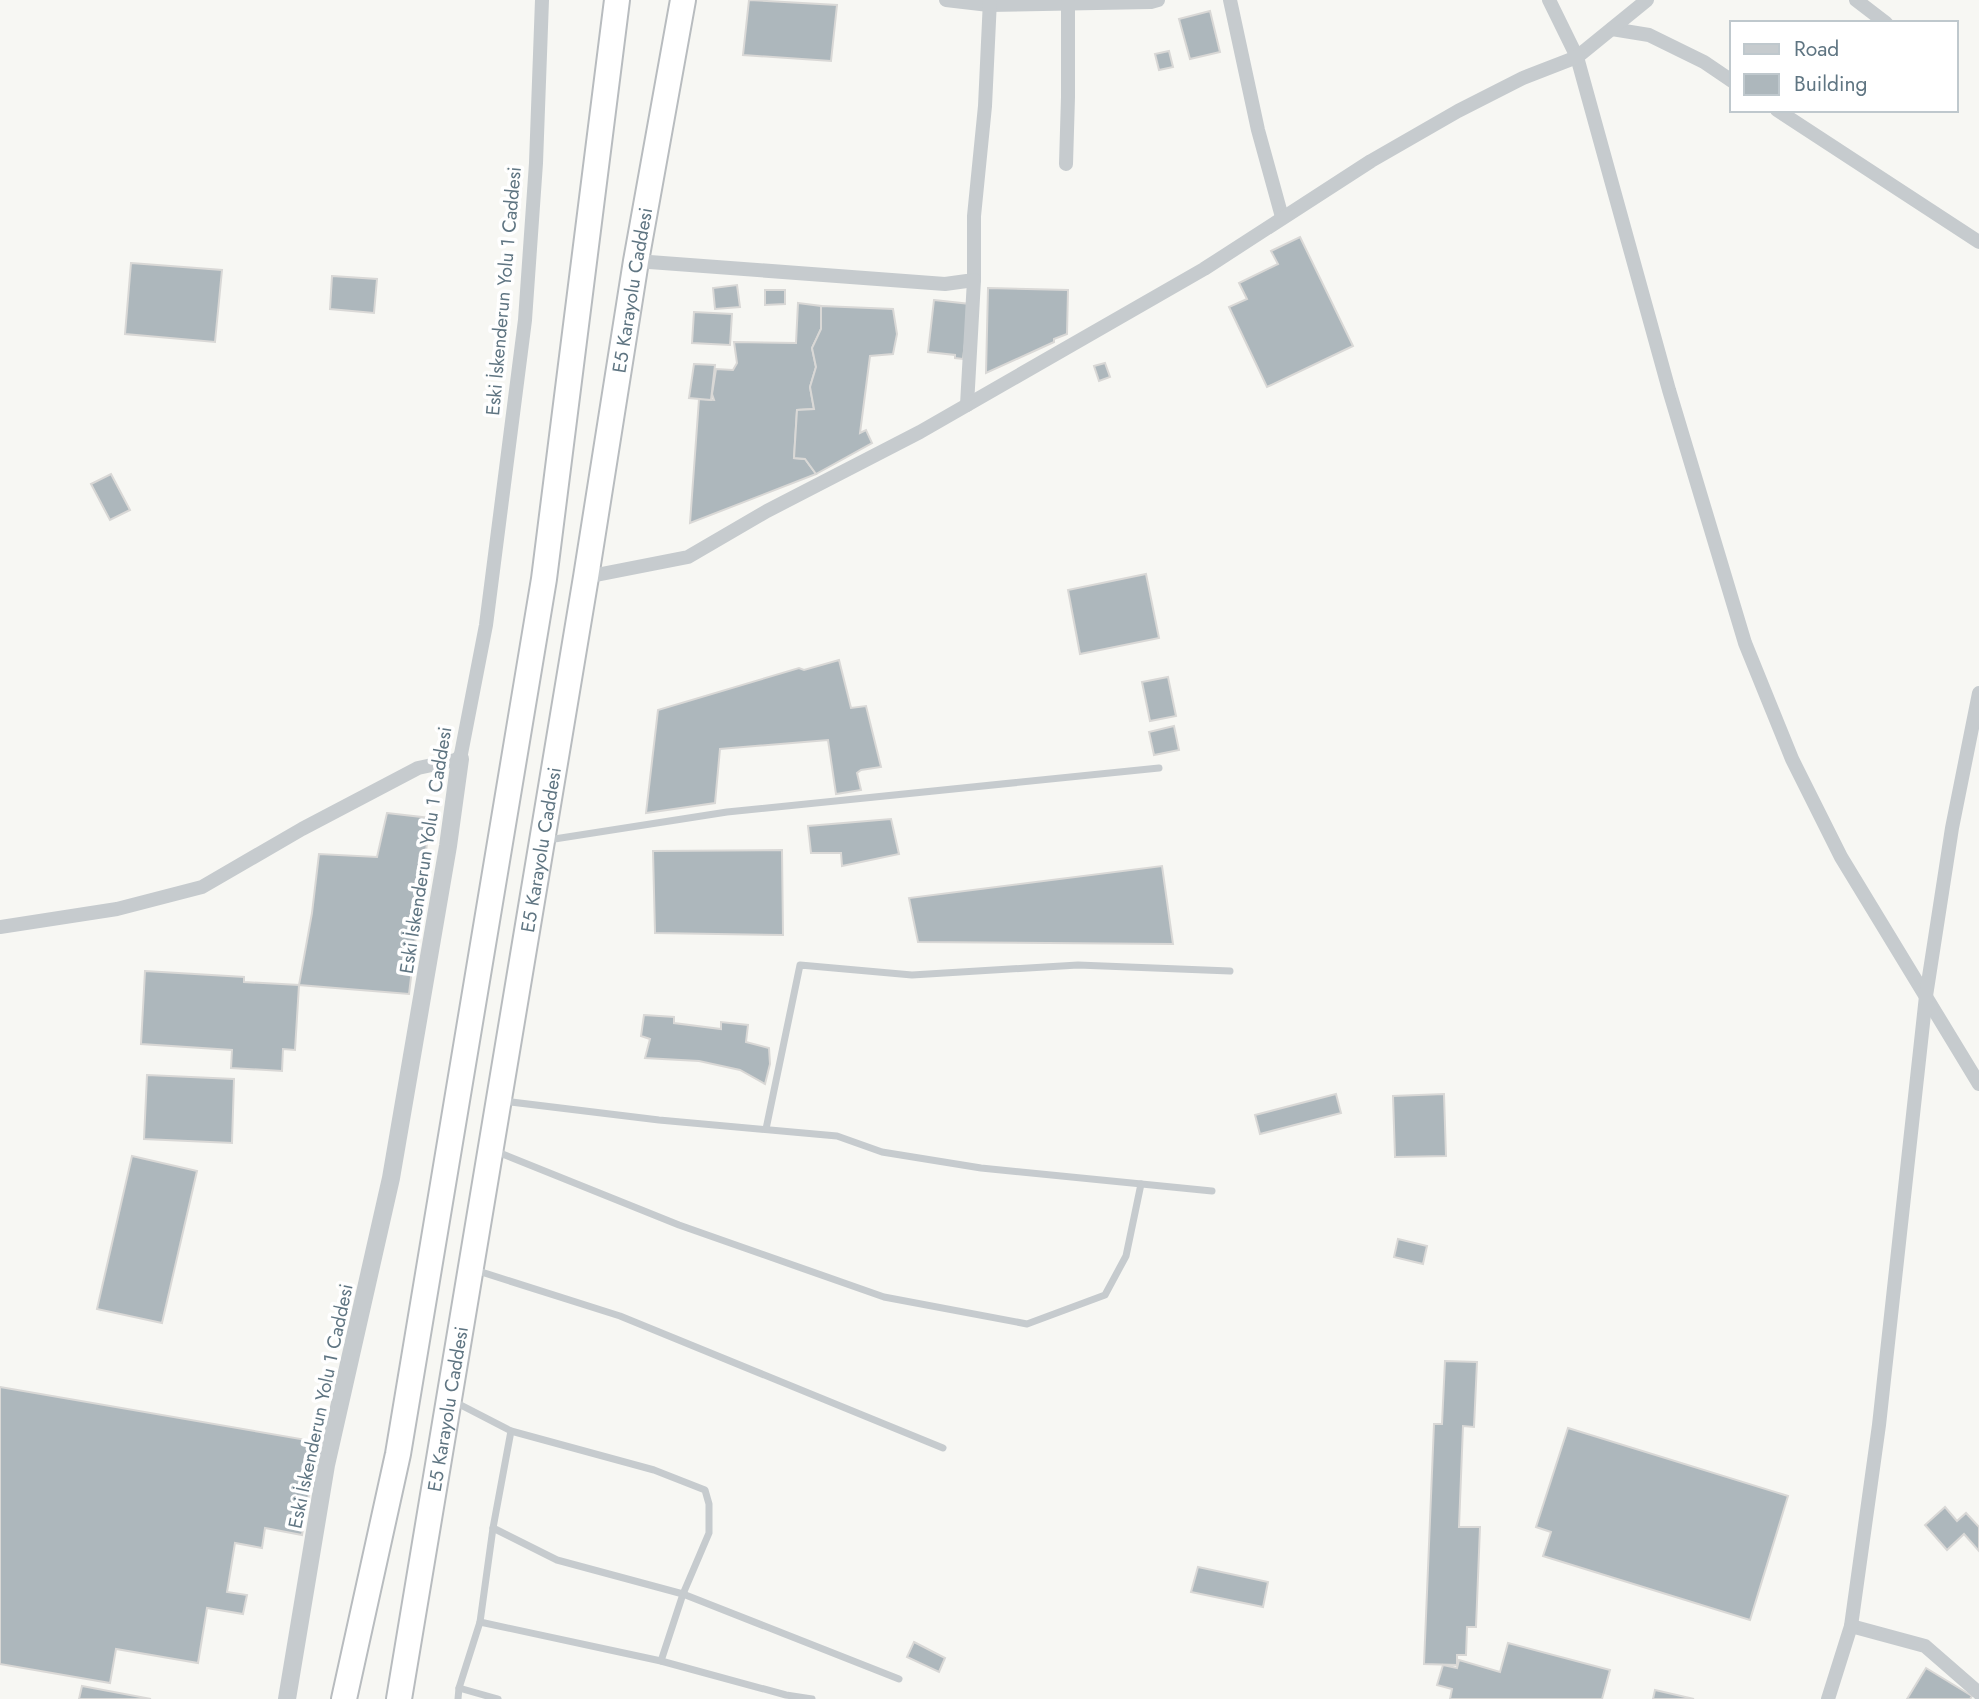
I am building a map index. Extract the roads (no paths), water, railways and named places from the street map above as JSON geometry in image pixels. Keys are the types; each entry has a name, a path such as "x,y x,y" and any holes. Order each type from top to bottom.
{"highway":[{"name":"E5 Karayolu Caddesi","path":"344,1699 398,1454 544,579 617,0"},
{"name":"E5 Karayolu Caddesi","path":"399,1699 636,261 683,0"}],"street":[{"name":"Eski İskenderun Yolu 1 Caddesi","path":"287,1699 326,1465 391,1178 448,846 460,759 486,625 525,320 536,163 542,0"},
{"path":"946,0 1068,3 1158,0"},
{"path":"1230,0 1258,130 1282,217"},
{"path":"1549,0 1577,57 1669,390 1745,643 1792,759 1841,857 1979,1084"},
{"path":"586,577 688,557 767,511 967,405 1204,269 1282,217 1458,111 1523,78 1577,57 1647,0"},
{"path":"1856,0 1883,21"},
{"path":"967,405 974,280 974,216 985,106 990,2"},
{"path":"1066,164 1068,3"},
{"path":"1612,29 1649,34 1704,62 1730,80"},
{"path":"1780,112 1979,242"},
{"path":"636,261 945,284 974,280"},
{"path":"1828,1699 1851,1626 1883,1397 1926,996 1952,828 1979,693"},
{"path":"0,927 117,909 202,887 302,829 418,768 460,759"},
{"path":"1851,1626 1925,1646 1979,1693"}],"lane":[{"path":"542,841 727,812 1159,768"},
{"path":"766,1129 800,965 912,975 1078,965 1230,971"},
{"path":"499,1100 659,1120 836,1136 882,1152 981,1168 1212,1191"},
{"path":"491,1150 679,1225 884,1297 1027,1324 1105,1295 1126,1256 1141,1184"},
{"path":"471,1269 620,1315 943,1448"},
{"path":"449,1399 511,1432 654,1470 705,1490 709,1504 709,1533 683,1594 661,1661"},
{"path":"458,1699 480,1622 493,1528 511,1432"},
{"path":"493,1528 557,1560 683,1594 899,1679"},
{"path":"480,1622 661,1661 786,1695 812,1699"},
{"path":"459,1688 498,1699"}]}
